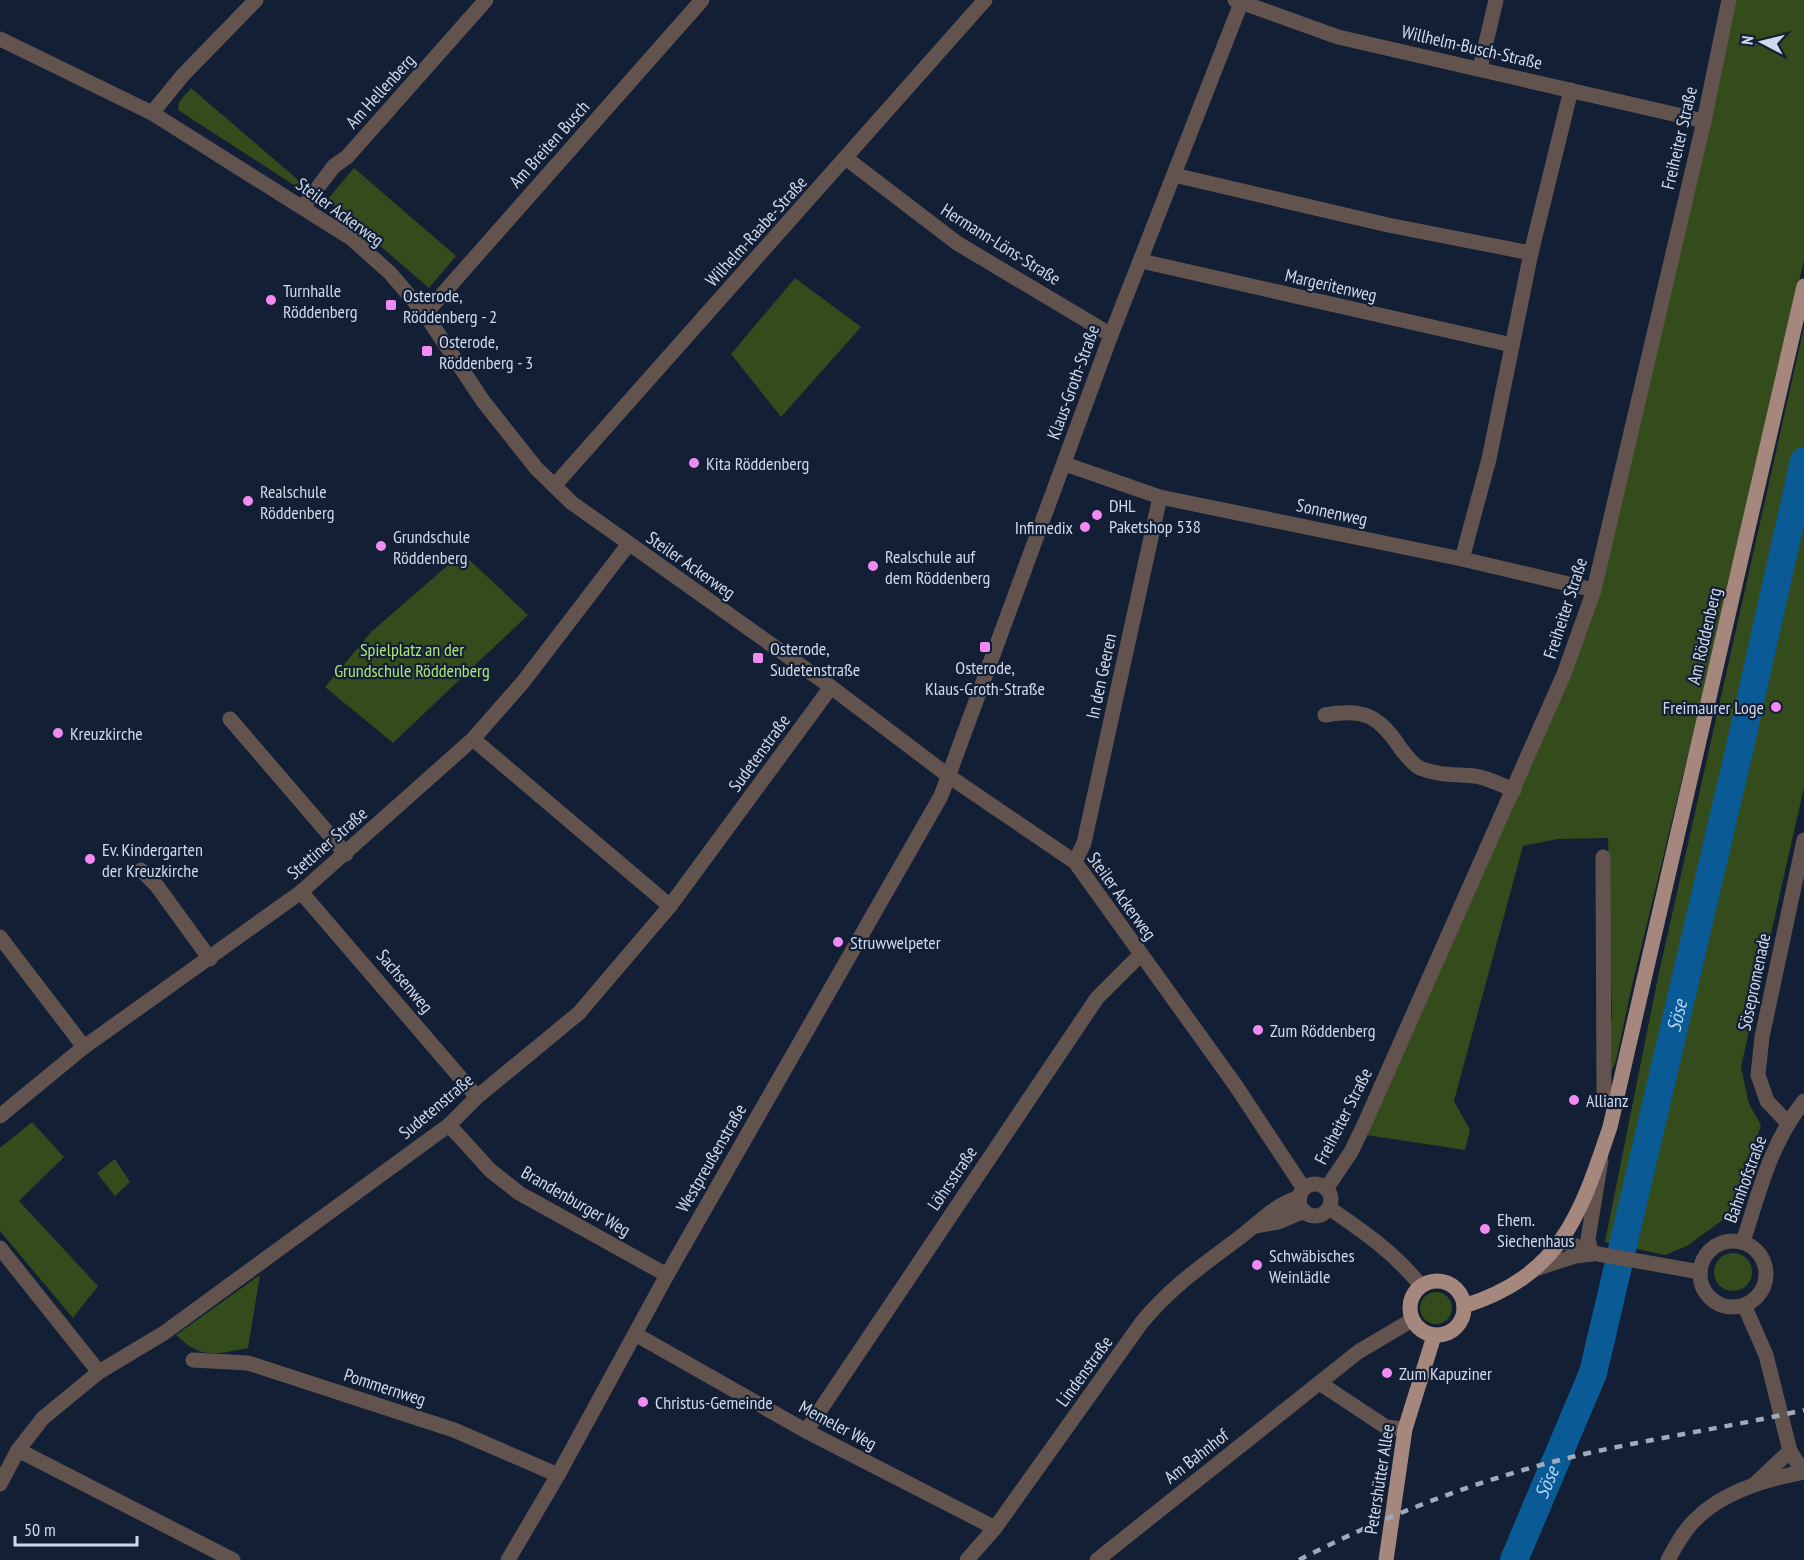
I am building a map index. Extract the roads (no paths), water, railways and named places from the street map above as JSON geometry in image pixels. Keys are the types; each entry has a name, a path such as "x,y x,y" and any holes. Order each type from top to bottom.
{"main road":[{"name":"Am Röddenberg","path":"1538,1268 1562,1241 1581,1207 1618,1101 1804,286"},
{"path":"1464,1306 1509,1287 1538,1268"},
{"path":"1440,1281 1451,1285 1460,1294 1464,1306 1456,1328 1434,1336 1421,1331 1412,1320 1410,1302 1421,1286 1440,1281"},
{"name":"Petershütter Allee","path":"1386,1560 1405,1429 1434,1336"}],"street":[{"path":"152,113 183,75 256,0"},
{"name":"Am Hellenberg","path":"303,207 334,166 347,157 486,0"},
{"name":"Am Breiten Busch","path":"425,314 702,0"},
{"name":"Wilhelm-Raabe-Straße","path":"554,486 847,159 985,0"},
{"path":"1480,68 1496,0"},
{"name":"Freiheiter Straße","path":"1326,1189 1351,1152 1364,1125 1514,790 1564,674 1594,590 1704,121 1730,0"},
{"name":"Willhelm-Busch-Straße","path":"1238,2 1338,37 1704,121"},
{"name":"Klaus-Groth-Straße","path":"950,777 991,654 1065,464 1111,335 1174,175 1238,2"},
{"name":"Steiler Ackerweg","path":"0,39 152,113 351,239 390,273 425,314 483,401 554,486 572,503 628,545 831,687 950,777 1076,862 1140,955 1236,1086 1302,1199"},
{"path":"1462,559 1490,459 1531,253 1571,90"},
{"name":"Hermann-Löns-Straße","path":"847,159 957,243 1111,335"},
{"path":"1174,175 1388,225 1531,253"},
{"name":"Margeritenweg","path":"1141,261 1512,345"},
{"name":"Sonnenweg","path":"1065,464 1160,496 1462,559 1594,590"},
{"name":"In den Geeren","path":"1076,862 1084,843 1160,496"},
{"name":"Stettiner Straße","path":"0,1116 84,1047 301,892 473,739 524,682 628,545"},
{"name":"Sudetenstraße","path":"0,1484 4,1466 43,1418 99,1372 164,1333 449,1125 477,1097 579,1013 670,906 831,687"},
{"path":"1325,715 1347,711 1378,720 1386,726 1409,760 1420,768 1440,774 1474,776 1514,790"},
{"path":"230,719 346,854"},
{"path":"473,739 670,906"},
{"name":"Westpreußenstraße","path":"508,1560 558,1476 667,1275 950,777"},
{"name":"Sösepromenade","path":"1788,1123 1767,1101 1758,1075 1762,1037 1804,840"},
{"path":"1603,857 1604,1095 1618,1101"},
{"path":"141,870 157,886 210,959"},
{"name":"Sachsenweg","path":"301,892 477,1097"},
{"path":"0,937 84,1047"},
{"name":"Löhrsstraße","path":"806,1431 1097,998 1140,955"},
{"name":"Bahnhofstraße","path":"1743,1242 1761,1181 1788,1123 1804,1101"},
{"name":"Brandenburger Weg","path":"449,1125 490,1170 519,1193 667,1275"},
{"path":"1594,1252 1588,1239 1600,1179 1602,1151"},
{"path":"1315,1185 1326,1189 1330,1198 1329,1208 1317,1216 1302,1199 1315,1185"},
{"name":"Lindenstraße","path":"967,1560 995,1528 1142,1322 1164,1297 1188,1274 1255,1226 1272,1209 1302,1199"},
{"path":"1329,1208 1376,1241 1408,1269 1421,1286"},
{"path":"1562,1241 1594,1252 1647,1264 1700,1272 1705,1291 1713,1300 1722,1305 1744,1305 1766,1355 1790,1451 1804,1472 1755,1484 1713,1506 1694,1520 1668,1560"},
{"name":"Bahnhofstraße","path":"1700,1272 1704,1257 1720,1243 1743,1242 1759,1252 1766,1271 1762,1290 1744,1305"},
{"path":"0,1248 99,1372"},
{"path":"1538,1268 1594,1252"},
{"name":"Am Bahnhof","path":"1097,1560 1321,1384 1358,1352 1412,1320"},
{"name":"Memeler Weg","path":"634,1334 806,1431 995,1528"},
{"name":"Pommernweg","path":"193,1360 248,1363 454,1430 558,1476"},
{"path":"1321,1384 1386,1427 1405,1429"},
{"path":"18,1450 233,1560"},
{"path":"1755,1484 1790,1451"}],"waterway":[{"name":"Söse","path":"1514,1560 1593,1373 1739,751 1804,461"}],"railway":[{"path":"1299,1560 1367,1527 1436,1499 1544,1464 1804,1410"}],"place":[{"name":"Turnhalle Röddenberg","path":"271,300"},
{"name":"Osterode, Röddenberg - 2","path":"391,305"},
{"name":"Osterode, Röddenberg - 3","path":"427,351"},
{"name":"Kita Röddenberg","path":"694,463"},
{"name":"Realschule Röddenberg","path":"248,501"},
{"name":"DHL Paketshop 538","path":"1097,515"},
{"name":"Infimedix","path":"1085,527"},
{"name":"Grundschule Röddenberg","path":"381,546"},
{"name":"Realschule auf dem Röddenberg","path":"873,566"},
{"name":"Osterode, Klaus-Groth-Straße","path":"985,647"},
{"name":"Osterode, Sudetenstraße","path":"758,658"},
{"name":"Freimaurer Loge","path":"1776,707"},
{"name":"Kreuzkirche","path":"58,733"},
{"name":"Ev. Kindergarten der Kreuzkirche","path":"90,859"},
{"name":"Struwwelpeter","path":"838,942"},
{"name":"Zum Röddenberg","path":"1258,1030"},
{"name":"Allianz","path":"1574,1100"},
{"name":"Ehem. Siechenhaus","path":"1485,1229"},
{"name":"Schwäbisches Weinlädle","path":"1257,1265"},
{"name":"Zum Kapuziner","path":"1387,1373"},
{"name":"Christus-Gemeinde","path":"643,1402"}],"park label":[{"name":"Spielplatz an der Grundschule Röddenberg","path":"412,659"}]}
